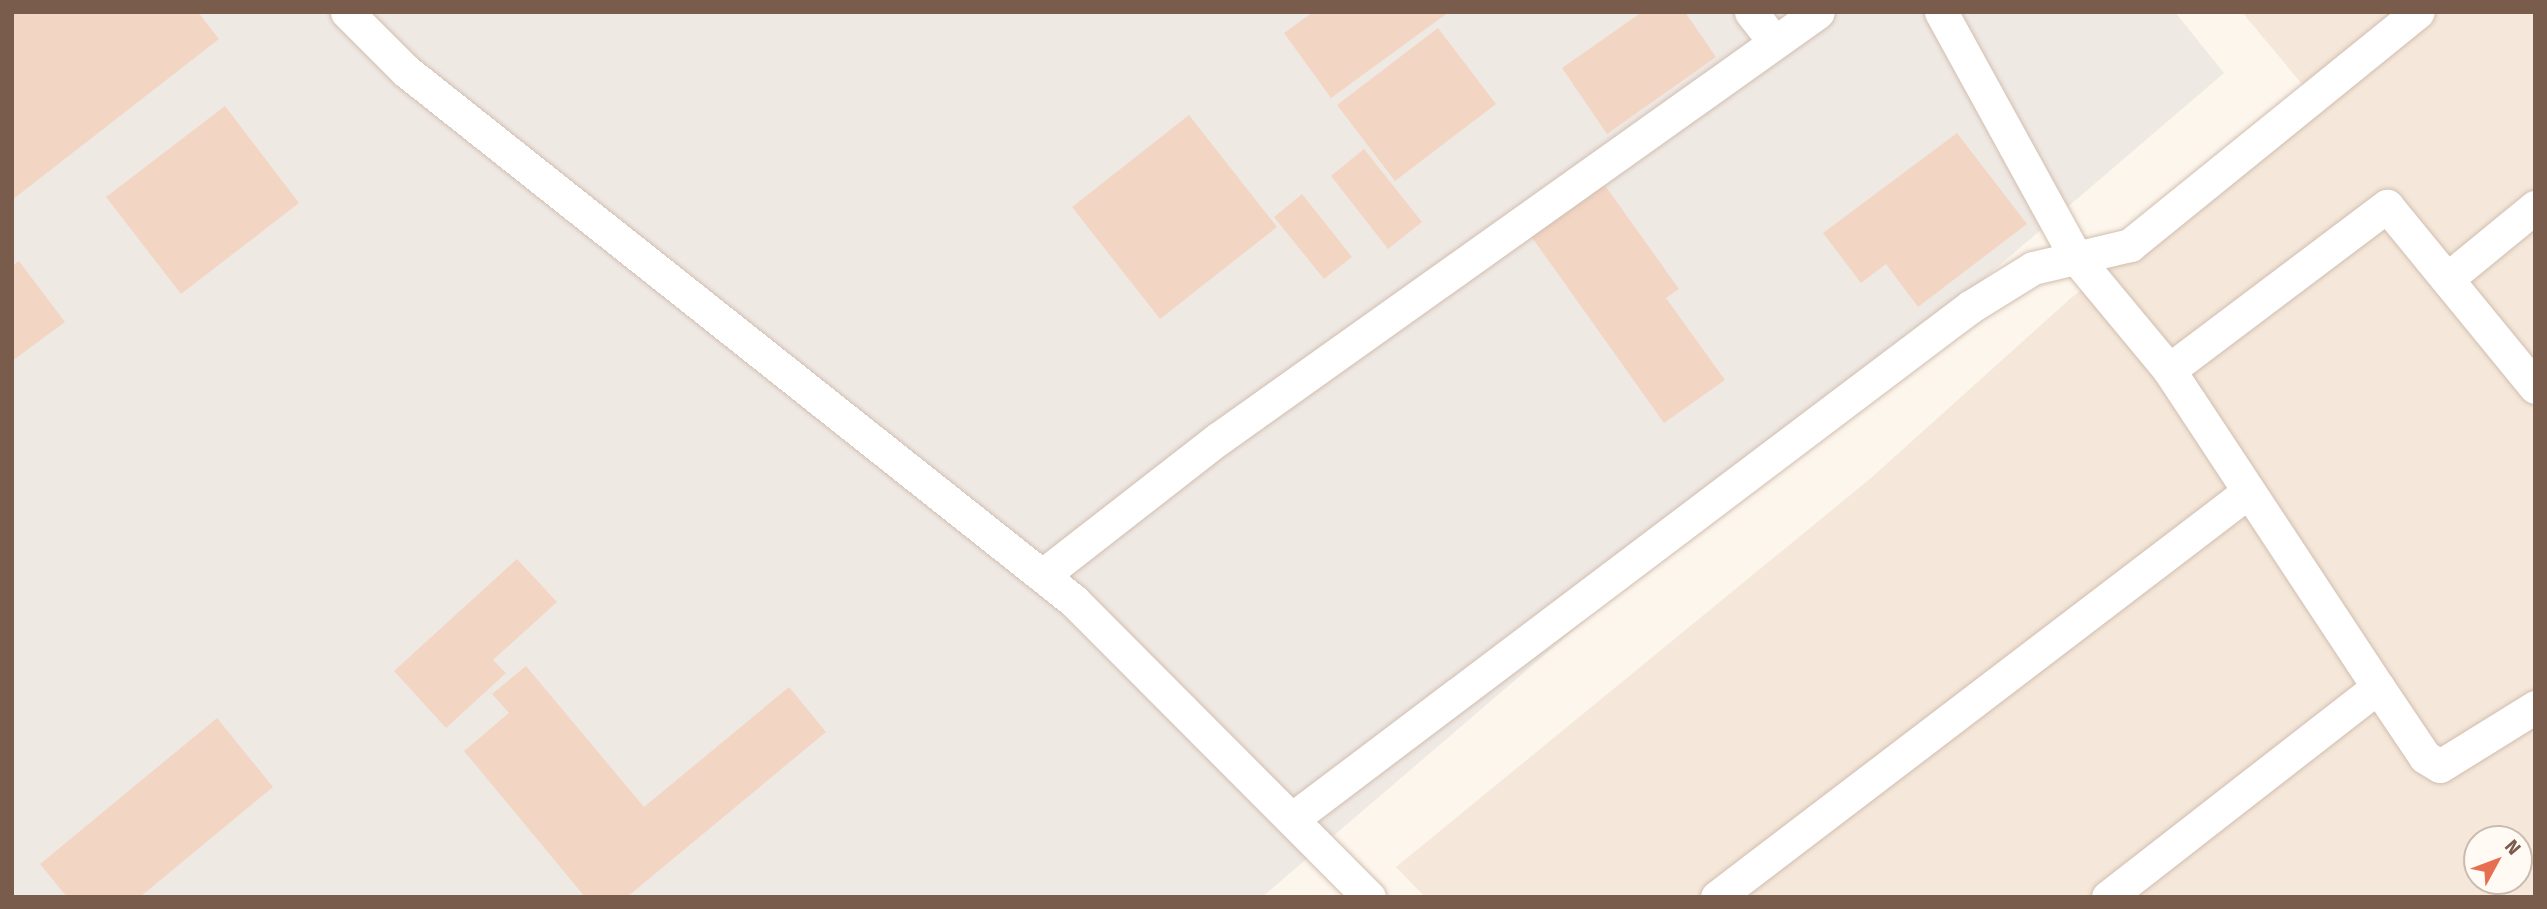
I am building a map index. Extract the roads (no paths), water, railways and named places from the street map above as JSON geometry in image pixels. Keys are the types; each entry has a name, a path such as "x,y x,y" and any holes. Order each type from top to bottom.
{"street":[{"path":"347,12 406,71 1043,575 1369,897"},
{"path":"1751,12 1773,40"},
{"path":"1043,575 1230,431 1773,40 1818,12"},
{"path":"1941,12 2077,259 2169,370 2425,757 2440,766 2535,707"},
{"path":"1292,819 1970,307 2033,268 2130,245 2418,12"},
{"path":"2169,370 2387,206 2535,387"},
{"path":"2447,279 2535,207"},
{"path":"1717,897 2248,492"},
{"path":"2108,897 2378,687"}]}
